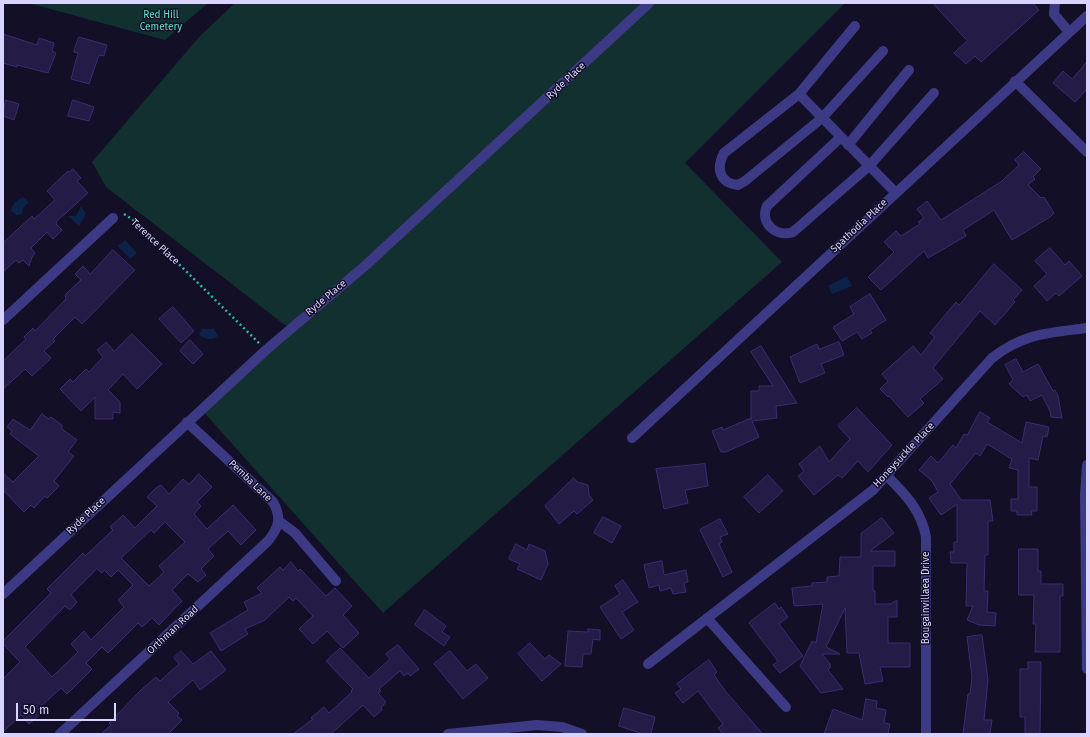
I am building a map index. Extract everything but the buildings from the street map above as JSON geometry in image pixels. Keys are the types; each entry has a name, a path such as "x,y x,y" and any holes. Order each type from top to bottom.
{"street":[{"name":"Ryde Place","path":"3,594 187,422 266,350 366,265 649,3"},
{"path":"1055,3 1054,14 1069,32"},
{"name":"Spathodia Place","path":"632,438 1014,81 1087,16"},
{"path":"855,26 799,94 724,153 719,168 721,176 724,179 732,185 738,185 745,181 822,118 883,51"},
{"path":"909,70 845,141 767,206 764,215 765,220 776,232 784,234 793,232 870,165 934,93"},
{"path":"1014,81 1087,152"},
{"path":"799,94 896,192"},
{"path":"3,320 113,218"},
{"name":"Honeysuckle Place","path":"648,664 873,490 992,358 1004,349 1027,337 1087,328"},
{"name":"Pemba Lane","path":"187,422 273,502 278,511 279,521"},
{"path":"1087,465 1085,495 1087,669"},
{"name":"Bougainvillaea Drive","path":"887,476 908,498 924,522 926,537 926,734"},
{"path":"279,521 295,533 336,581"},
{"name":"Orthman Road","path":"60,734 268,541 275,532 279,521"},
{"path":"706,618 786,708"},
{"path":"448,734 537,725 562,727 582,734"}],"path":[{"name":"Terence Place","path":"113,218 124,214 135,221 266,350"}],"green space":[{"name":"Red Hill Cemetery","path":"28,3 208,3 165,40"},
{"path":"235,3 845,3 685,163 782,262 383,613 201,409 290,329 106,187 92,162 200,36"}],"water":[{"path":"23,197 29,203 23,208 22,214 16,215 10,210 15,202"},
{"path":"81,206 86,214 79,226 68,216 76,216"},
{"path":"125,240 137,253 130,259 118,246"},
{"path":"847,276 852,286 832,294 828,286"},
{"path":"202,329 214,329 218,336 211,339 203,338 199,335"}]}
